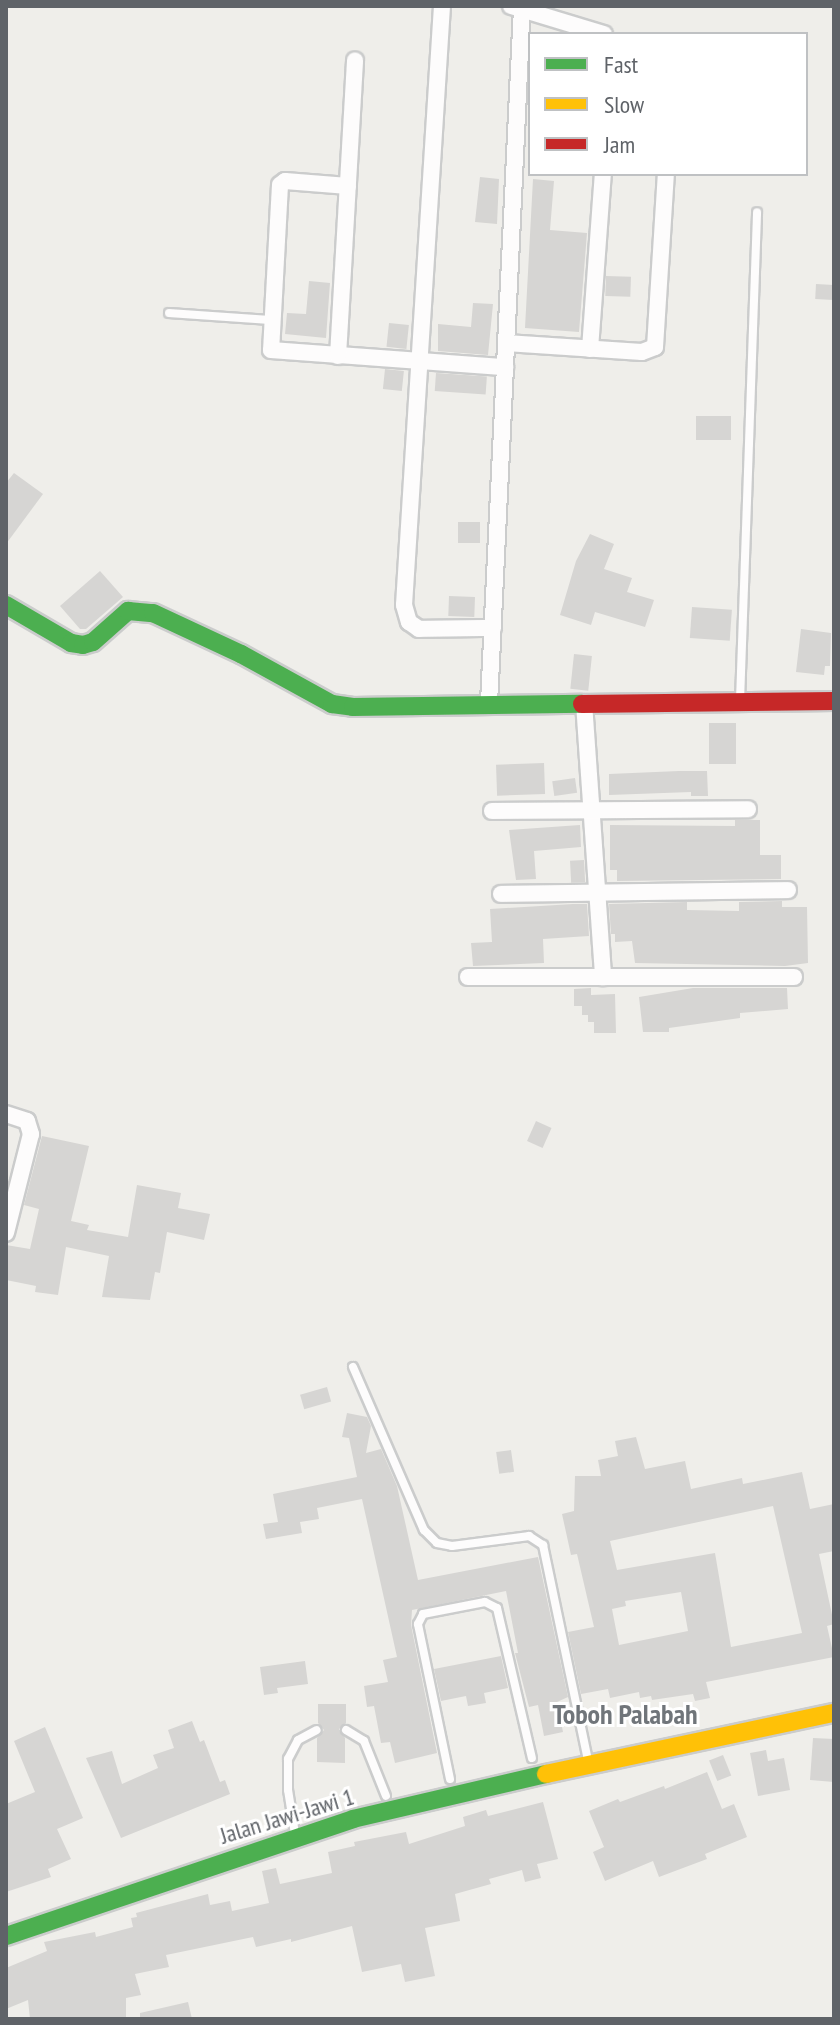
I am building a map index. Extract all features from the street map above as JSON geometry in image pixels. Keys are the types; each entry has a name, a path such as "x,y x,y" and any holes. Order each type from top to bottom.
{"main road":[{"path":"6,605 71,643 83,645 93,642 128,611 153,613 241,654 332,704 353,707 834,701"},
{"path":"812,1698 834,1694"},
{"name":"Jalan Jawi-Jawi 1","path":"11,1934 294,1829 834,1713"},
{"path":"54,1899 294,1829 386,1796 538,1756"},
{"path":"10,1914 11,1934"}],"street":[{"path":"442,6 404,605 409,622 419,629 493,628"},
{"path":"489,703 506,343 516,8 597,32"},
{"path":"338,356 355,60"},
{"path":"590,349 603,176"},
{"path":"506,343 642,352 655,347 666,176"},
{"path":"348,186 285,181 280,185 270,320 271,350 505,367"},
{"path":"584,703 603,977"},
{"path":"492,811 748,809"},
{"path":"501,894 788,890"},
{"path":"468,977 794,977"},
{"path":"6,1114 27,1121 31,1128 6,1233"}],"lane":[{"path":"740,701 757,212"},
{"path":"169,313 270,320"},
{"path":"353,1367 386,1435 424,1530 437,1543 452,1546 529,1536 543,1545 589,1764"},
{"path":"450,1779 418,1624 423,1614 485,1602 497,1608 538,1756"},
{"path":"294,1829 288,1759 298,1740 317,1730"},
{"path":"346,1730 364,1741 386,1796"}],"building":[{"path":"480,177 499,179 497,224 475,222"},
{"path":"533,179 554,181 550,230 587,233 579,332 525,328"},
{"path":"606,276 631,277 630,297 605,296"},
{"path":"309,281 330,283 326,338 285,334 287,313 306,314"},
{"path":"816,284 834,285 833,300 815,299"},
{"path":"473,303 493,304 488,355 438,351 438,324 471,327"},
{"path":"389,323 409,325 406,349 386,347"},
{"path":"385,369 404,371 402,391 383,389"},
{"path":"436,373 487,377 486,395 435,391"},
{"path":"696,416 731,416 731,440 696,440"},
{"path":"14,473 43,494 6,544 6,483"},
{"path":"458,522 480,522 480,543 458,543"},
{"path":"590,534 614,544 604,569 632,578 627,592 654,600 645,627 595,612 591,625 560,615 576,561"},
{"path":"100,571 123,597 86,629 80,629 60,606"},
{"path":"449,596 475,597 474,617 448,616"},
{"path":"692,607 732,610 730,641 690,638"},
{"path":"801,629 831,633 830,666 825,666 824,675 796,672"},
{"path":"574,654 592,656 588,691 570,689"},
{"path":"709,723 736,723 736,764 709,764"},
{"path":"544,763 545,794 497,796 496,765"},
{"path":"707,771 708,796 691,796 691,792 609,795 609,774"},
{"path":"575,778 577,793 554,796 552,781"},
{"path":"735,820 760,820 760,855 781,855 781,879 617,881 617,870 610,870 610,825 735,826"},
{"path":"580,825 581,847 534,851 536,879 516,880 509,830"},
{"path":"584,860 585,882 571,883 570,861"},
{"path":"782,901 782,907 807,907 808,963 785,966 635,963 632,941 615,942 615,934 611,934 609,904 687,902 687,910 739,911 739,902"},
{"path":"587,904 589,936 543,939 544,963 473,966 471,943 492,942 490,909"},
{"path":"591,988 591,995 615,994 616,1033 594,1033 594,1022 588,1022 588,1015 582,1015 582,1006 574,1006 574,989"},
{"path":"693,988 787,988 788,1009 740,1013 740,1018 669,1028 669,1032 643,1032 639,997"},
{"path":"536,1121 552,1128 543,1148 527,1141"},
{"path":"42,1136 89,1146 71,1221 89,1225 87,1230 128,1237 137,1185 181,1193 178,1208 210,1214 204,1240 167,1232 160,1273 155,1272 150,1300 102,1297 109,1256 66,1247 58,1295 35,1292 36,1286 6,1280 6,1245 30,1249 39,1209 24,1205"},
{"path":"327,1387 331,1401 304,1409 300,1395"},
{"path":"347,1413 367,1417 371,1426 366,1453 381,1449 397,1486 418,1580 538,1557 568,1697 557,1702 563,1732 544,1736 538,1705 529,1707 515,1653 518,1653 506,1591 412,1610 411,1625 437,1753 395,1763 390,1742 381,1743 374,1706 367,1707 364,1686 388,1682 383,1660 397,1657 362,1499 317,1508 319,1519 300,1522 302,1533 266,1539 263,1524 278,1522 273,1494 357,1477 349,1438 342,1437"},
{"path":"636,1437 645,1469 685,1461 691,1489 742,1478 743,1484 802,1472 810,1509 834,1504 834,1551 819,1554 834,1624 827,1626 834,1657 706,1682 710,1698 695,1701 693,1694 652,1700 651,1696 640,1698 639,1692 610,1698 608,1689 581,1694 568,1632 594,1627 577,1554 571,1555 562,1514 574,1511 575,1476 601,1476 598,1460 618,1456 615,1441","holes":["773,1506 802,1633 731,1647 715,1553 617,1570 610,1541","681,1592 688,1631 619,1645 612,1609 626,1606 625,1601"]},
{"path":"511,1450 514,1472 499,1474 496,1452"},
{"path":"501,1656 508,1688 484,1693 486,1703 468,1706 466,1696 441,1701 434,1669"},
{"path":"305,1661 308,1684 277,1688 278,1693 264,1695 260,1667"},
{"path":"318,1704 346,1704 346,1723 339,1729 345,1738 345,1763 317,1762 317,1738 324,1730 318,1723"},
{"path":"192,1721 200,1742 204,1740 220,1782 225,1780 230,1794 121,1838 86,1758 112,1751 122,1784 158,1768 153,1755 174,1748 168,1730"},
{"path":"45,1727 83,1818 57,1829 71,1859 48,1869 51,1877 6,1892 6,1804 35,1792 14,1741"},
{"path":"813,1738 834,1739 834,1782 810,1780"},
{"path":"766,1750 768,1761 784,1758 790,1790 758,1796 750,1753"},
{"path":"723,1755 731,1775 717,1781 709,1761"},
{"path":"707,1772 722,1809 734,1804 747,1837 705,1854 707,1859 659,1877 653,1861 605,1881 593,1852 604,1847 589,1811 618,1799 620,1802 664,1786 665,1789"},
{"path":"543,1802 558,1859 537,1864 541,1878 525,1882 522,1870 489,1879 491,1884 455,1894 460,1921 425,1928 435,1976 405,1982 401,1964 362,1972 352,1926 291,1942 291,1939 256,1947 253,1937 166,1955 169,1967 135,1974 141,1995 126,1998 126,2019 30,2019 28,2000 6,2009 6,1968 47,1951 44,1942 95,1932 96,1937 133,1927 131,1918 137,1917 136,1913 208,1894 210,1905 230,1901 232,1911 269,1903 262,1871 276,1868 280,1884 332,1873 328,1852 355,1846 354,1842 406,1832 409,1844 465,1826 463,1817 486,1810 488,1816"},
{"path":"188,2002 192,2019 140,2019 140,2013"}],"traffic: fast":[{"path":"6,605 71,643 83,645 93,642 128,611 153,613 241,654 332,704 353,707 582,704"},
{"path":"6,1936 353,1819 546,1774"}],"traffic: slow":[{"path":"546,1774 834,1713"}],"traffic: jam":[{"path":"582,704 834,701"}],"district":[{"name":"Toboh Palabah","path":"625,1714"}]}
